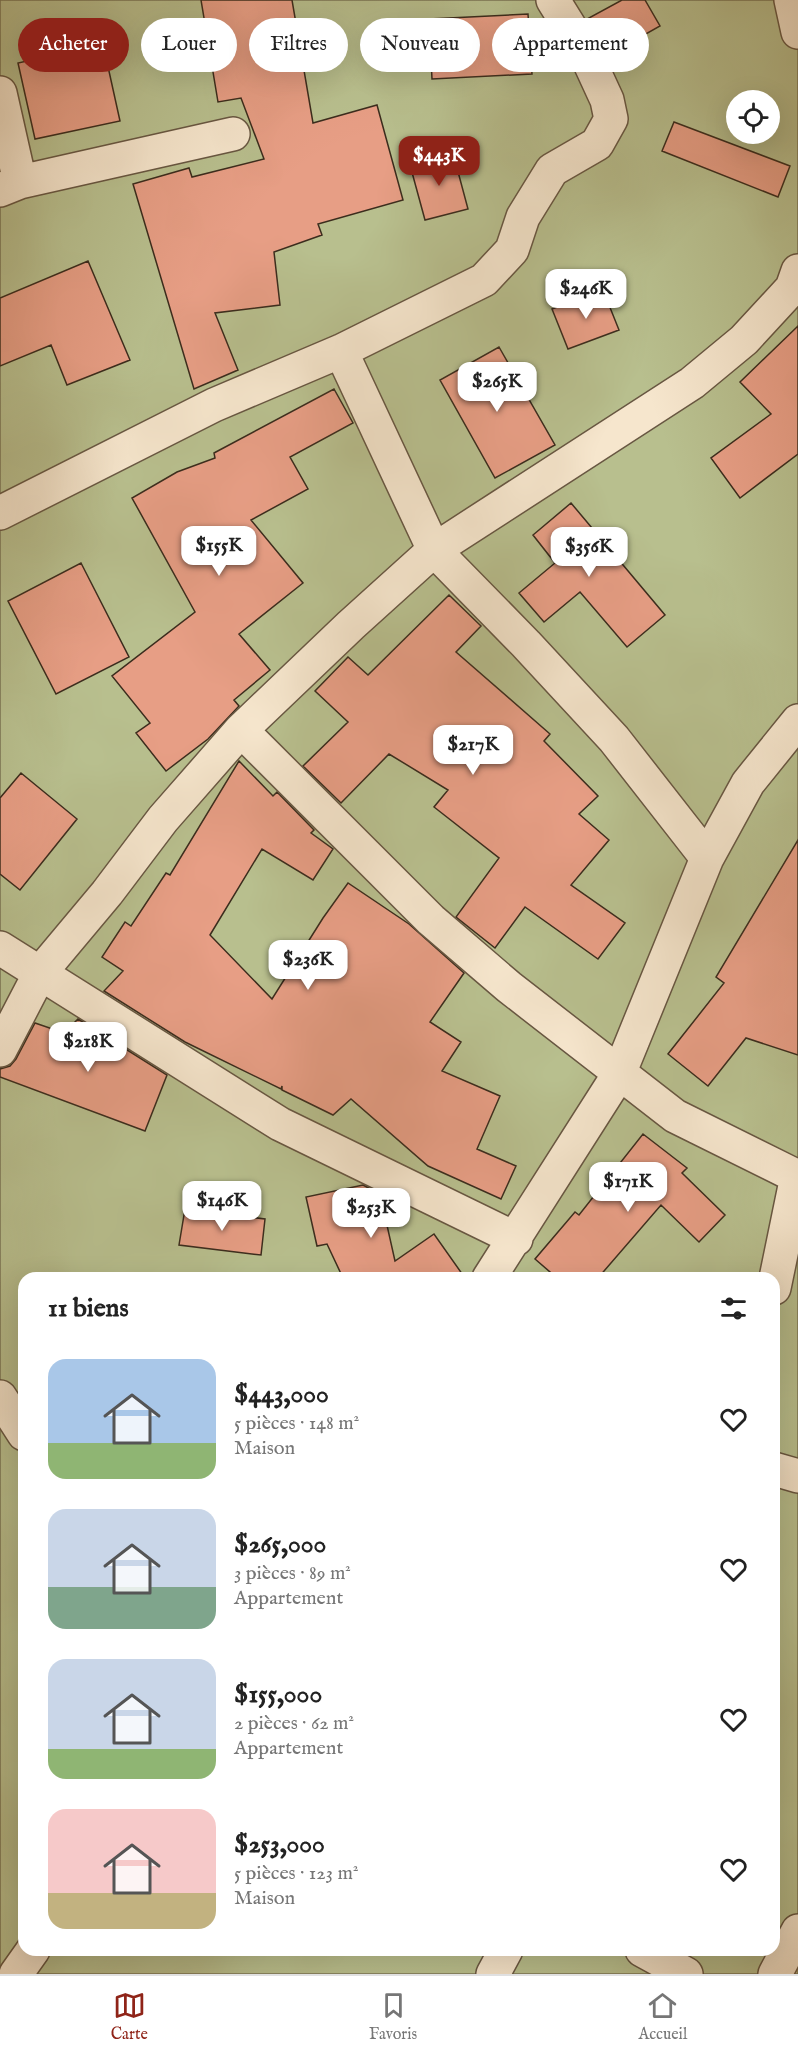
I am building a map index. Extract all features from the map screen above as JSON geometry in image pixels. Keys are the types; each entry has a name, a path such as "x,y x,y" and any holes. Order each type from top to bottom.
{"street":[{"path":"0,513 214,405 341,351 484,280 512,250 523,218 552,170 597,144 611,119 607,100 584,50 553,0"},
{"path":"791,0 798,32"},
{"path":"0,93 10,186 233,134"},
{"path":"0,1050 40,973 107,893 163,819 241,730 434,550 692,383 744,340 792,288 798,271"},
{"path":"341,351 434,550 614,739 707,858"},
{"path":"493,1272 620,1074 707,858 748,783 798,721"},
{"path":"241,730 431,920 510,987 675,1116 797,1176 777,1272"},
{"path":"0,948 280,1124 516,1239"},
{"path":"0,1397 18,1425"},
{"path":"780,1470 798,1476"},
{"path":"775,1974 798,1931"},
{"path":"16,1974 29,1956"},
{"path":"493,1974 503,1956"},
{"path":"653,1956 686,1974"}],"green space":[{"path":"0,0 798,0 798,1974 0,1974"}],"building":[{"path":"201,0 292,0 295,18 249,18 249,72 304,72 313,123 377,105 403,200 318,224 322,235 274,252 280,305 215,313 238,370 194,389 133,184 189,168 192,177 264,159 241,98 218,102 213,72 237,72 237,18 204,18"},
{"path":"622,0 645,0 660,26 649,32 649,18 589,18"},
{"path":"528,14 528,18 492,18 492,72 532,72 532,74 432,79 432,72 480,72 480,18 449,18"},
{"path":"20,72 109,72 120,121 35,139"},
{"path":"674,122 726,142 726,144 732,144 790,166 778,197 662,151"},
{"path":"453,153 468,209 425,220 410,165"},
{"path":"88,261 130,360 67,385 51,345 0,366 0,298"},
{"path":"603,290 619,330 568,349 552,309"},
{"path":"798,326 798,454 740,498 711,458 771,414 740,382"},
{"path":"499,347 555,445 495,478 440,380"},
{"path":"334,389 353,423 290,457 308,489 251,520 303,583 239,634 270,670 234,700 239,706 208,739 166,771 136,733 150,723 112,676 195,612 132,498 177,472 215,458 214,453"},
{"path":"571,503 665,615 627,647 580,592 544,622 519,593 555,563 533,535"},
{"path":"81,563 129,657 56,694 8,601"},
{"path":"449,595 481,626 456,652 550,734 544,741 598,796 579,814 609,840 571,885 625,923 598,959 525,907 495,948 456,917 499,858 434,807 448,790 389,754 341,803 303,766 348,722 315,691 348,657 368,675"},
{"path":"239,761 273,796 277,792 314,830 311,833 333,849 313,880 262,849 210,935 272,999 348,883 409,924 464,973 430,1022 461,1042 442,1071 500,1096 477,1149 516,1166 501,1199 428,1166 351,1099 333,1115 282,1090 282,1086 281,1089 185,1042 104,991 123,971 102,957 125,922 131,926 166,873 170,875"},
{"path":"21,773 77,819 20,890 0,874 0,798"},
{"path":"798,840 798,1055 746,1038 708,1086 668,1054 724,983 716,977"},
{"path":"78,1019 167,1075 145,1131 0,1077 0,1069 10,1066 16,1059 35,1023 64,1033"},
{"path":"643,1134 687,1168 682,1173 725,1215 699,1242 661,1205 603,1272 550,1272 535,1259 575,1212 579,1215"},
{"path":"363,1185 380,1194 395,1261 434,1234 461,1272 340,1272 327,1244 317,1246 306,1197"},
{"path":"185,1209 265,1219 261,1255 179,1245"}]}
